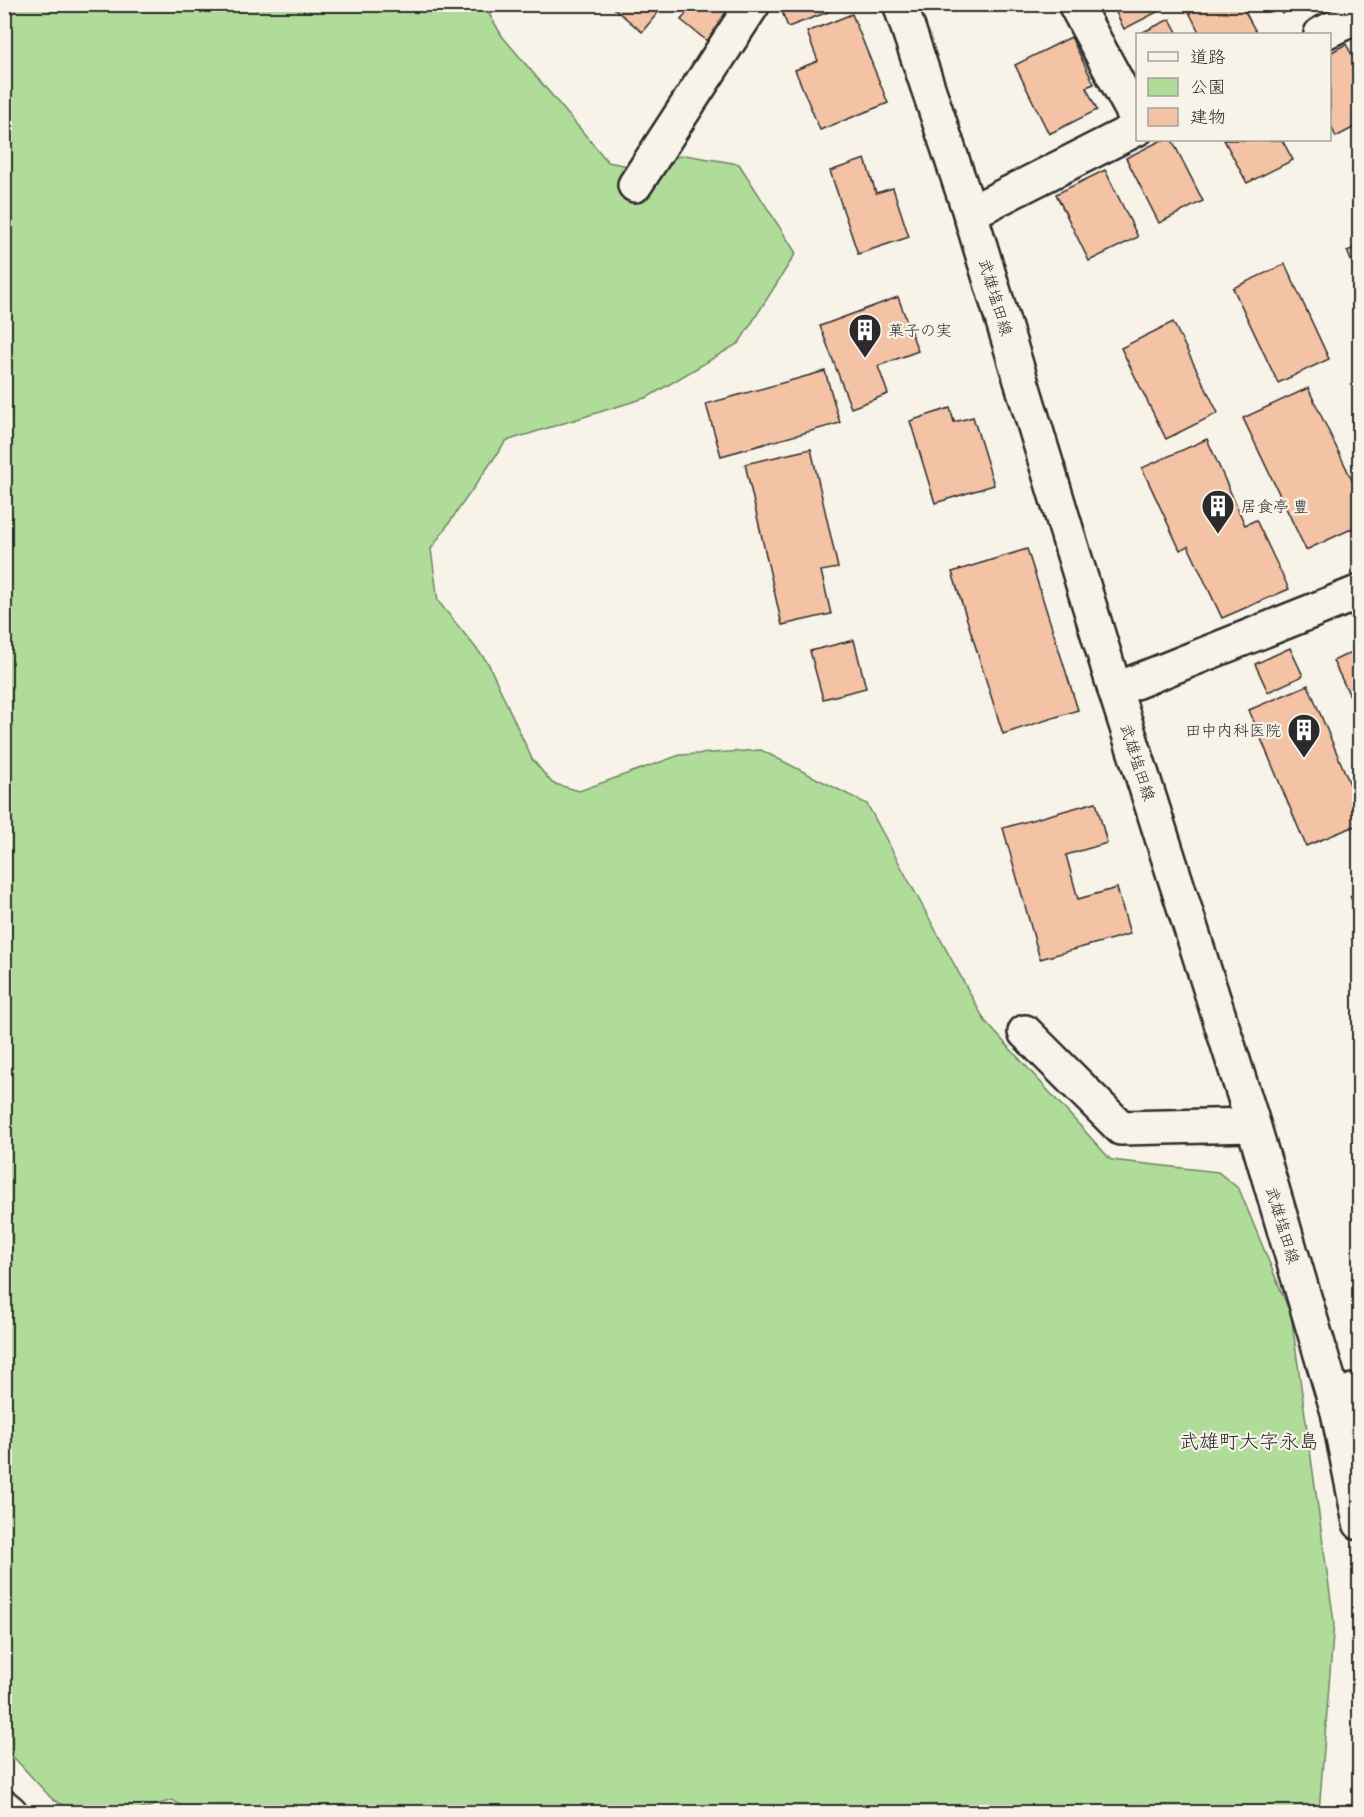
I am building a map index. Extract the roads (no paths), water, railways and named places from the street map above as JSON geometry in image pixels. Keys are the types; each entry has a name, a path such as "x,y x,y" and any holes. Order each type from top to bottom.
{"main road":[{"path":"635,185 753,4"},
{"name":"武雄塩田線","path":"900,4 970,213 1115,690 1253,1125 1347,1393 1359,1523"},
{"path":"1076,4 1136,119"},
{"path":"1323,33 1359,15"},
{"path":"970,213 1136,129"},
{"path":"1115,690 1359,592"},
{"path":"1025,1032 1120,1128 1253,1125"},
{"path":"4,1807 10,1812"}],"place":[{"name":"菓子の実","path":"865,359"},
{"name":"居食亭 豊","path":"1218,535"},
{"name":"田中内科医院","path":"1304,759"}],"district":[{"name":"武雄町大字永島","path":"1249,1441"}]}
